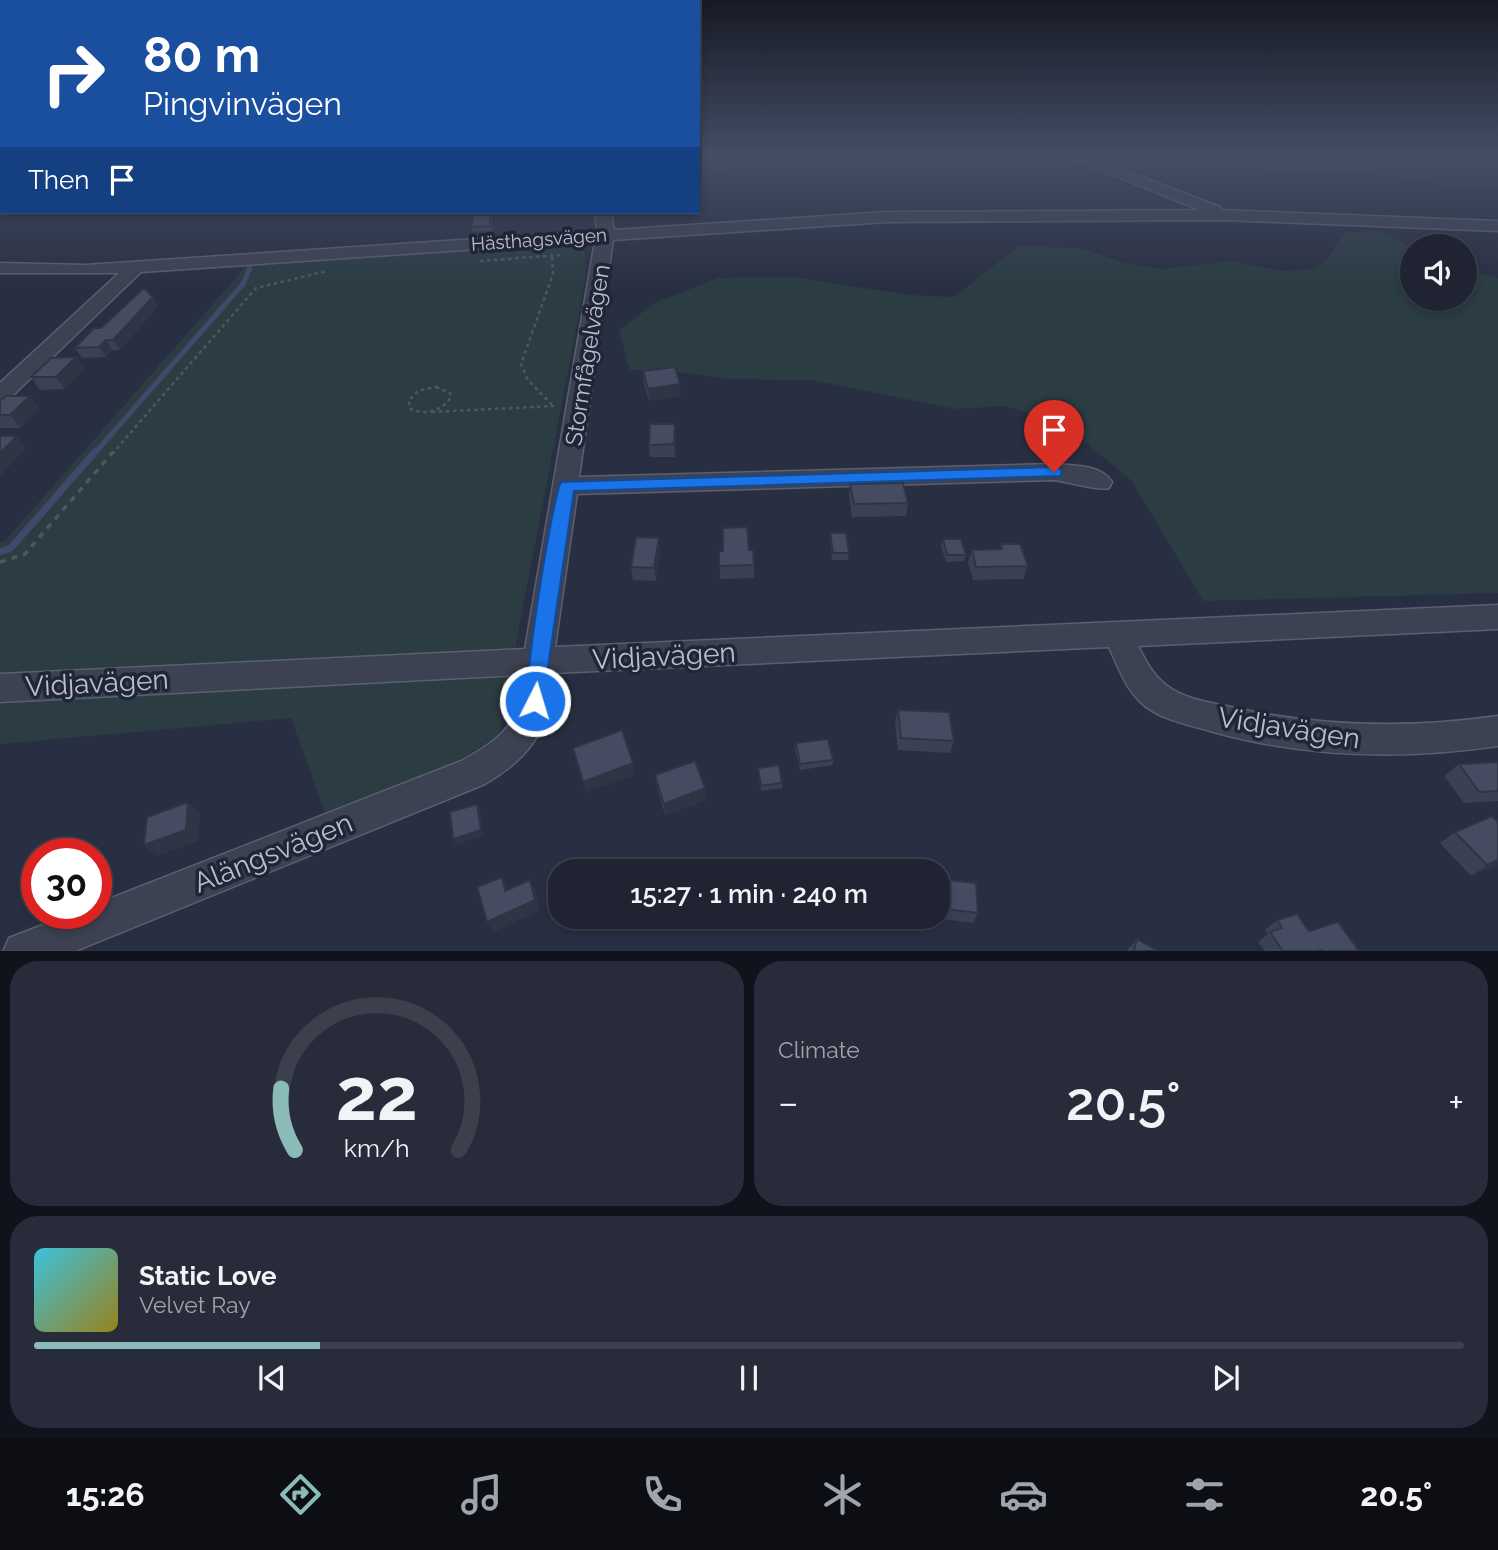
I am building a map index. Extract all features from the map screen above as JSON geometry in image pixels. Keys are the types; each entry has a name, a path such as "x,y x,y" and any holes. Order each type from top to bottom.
{"street":[{"path":"1189,199 1224,215"},
{"name":"Hästhagsvägen","path":"0,268 136,267 604,223 887,217 1224,215 1498,226"},
{"name":"Stormfågelvägen","path":"517,744 529,724 532,712 604,223"},
{"path":"0,395 136,267"},
{"path":"567,486 1054,472 1090,476 1100,482"},
{"name":"Vidjavägen","path":"0,688 1498,617"},
{"name":"Vidjavägen","path":"1118,635 1139,676 1161,700 1241,725 1332,740 1441,739 1498,732"},
{"name":"Alängsvägen","path":"23,951 473,773 501,758 517,744"}],"path":[{"path":"477,260 490,262 571,254"},
{"path":"552,257 553,274 521,364 528,380 553,406"},
{"path":"0,562 25,554 256,288 334,269"},
{"path":"432,412 449,402 451,397 447,390 436,387 421,390 408,400 407,404 412,411 432,412 562,406"}],"shaded area":[{"path":"1371,231 1386,234 1400,242 1400,311 1477,311 1477,273 1498,278 1498,593 1203,601 1132,481 1061,422 1004,406 956,409 812,380 729,379 670,371 630,370 619,331 654,303 718,278 795,277 909,295 954,297 1020,245 1084,249 1127,264 1162,269 1232,261 1282,271 1313,269 1326,260 1345,233"},
{"path":"561,243 584,244 586,277 498,738 331,829 291,718 0,744 0,543 5,541 249,263"}],"building":[{"path":"474,214 490,214 490,226 471,227"},
{"path":"144,288 153,297 113,340 106,340 99,347 75,348 94,328 101,328"},
{"path":"76,357 56,377 31,377 51,358"},
{"path":"675,367 680,384 648,389 643,371"},
{"path":"6,396 30,396 10,415 0,415 0,401"},
{"path":"650,424 675,424 674,444 649,445"},
{"path":"0,436 17,436 0,453"},
{"path":"903,483 908,503 854,504 850,484"},
{"path":"747,527 749,550 753,550 754,565 719,566 719,551 723,551 723,528"},
{"path":"830,533 846,533 849,553 833,553"},
{"path":"636,537 659,538 654,568 631,567"},
{"path":"943,539 961,539 966,555 947,555"},
{"path":"1001,544 1020,544 1028,566 976,567 972,550 1002,549"},
{"path":"898,710 949,712 954,741 901,738"},
{"path":"622,730 633,763 583,782 573,748"},
{"path":"828,739 833,760 800,764 796,743"},
{"path":"695,761 705,788 664,804 655,775"},
{"path":"1498,762 1498,791 1479,792 1459,764"},
{"path":"779,765 782,783 761,786 758,768"},
{"path":"188,802 186,830 144,845 147,817"},
{"path":"477,804 481,830 453,839 450,812"},
{"path":"1492,816 1498,822 1498,860 1487,865 1455,832"},
{"path":"502,877 505,891 530,880 535,900 487,922 477,887"},
{"path":"950,880 976,883 978,913 950,910"},
{"path":"1297,914 1309,931 1338,922 1359,951 1283,951 1270,932 1282,928 1277,920"},
{"path":"1137,939 1158,951 1134,951"}],"waterway":[{"path":"243,284 250,268"},
{"path":"94,454 243,284"},
{"path":"0,552 11,548 95,452"}],"route":[{"path":"535,701 538,662 567,486 1054,472"}]}
